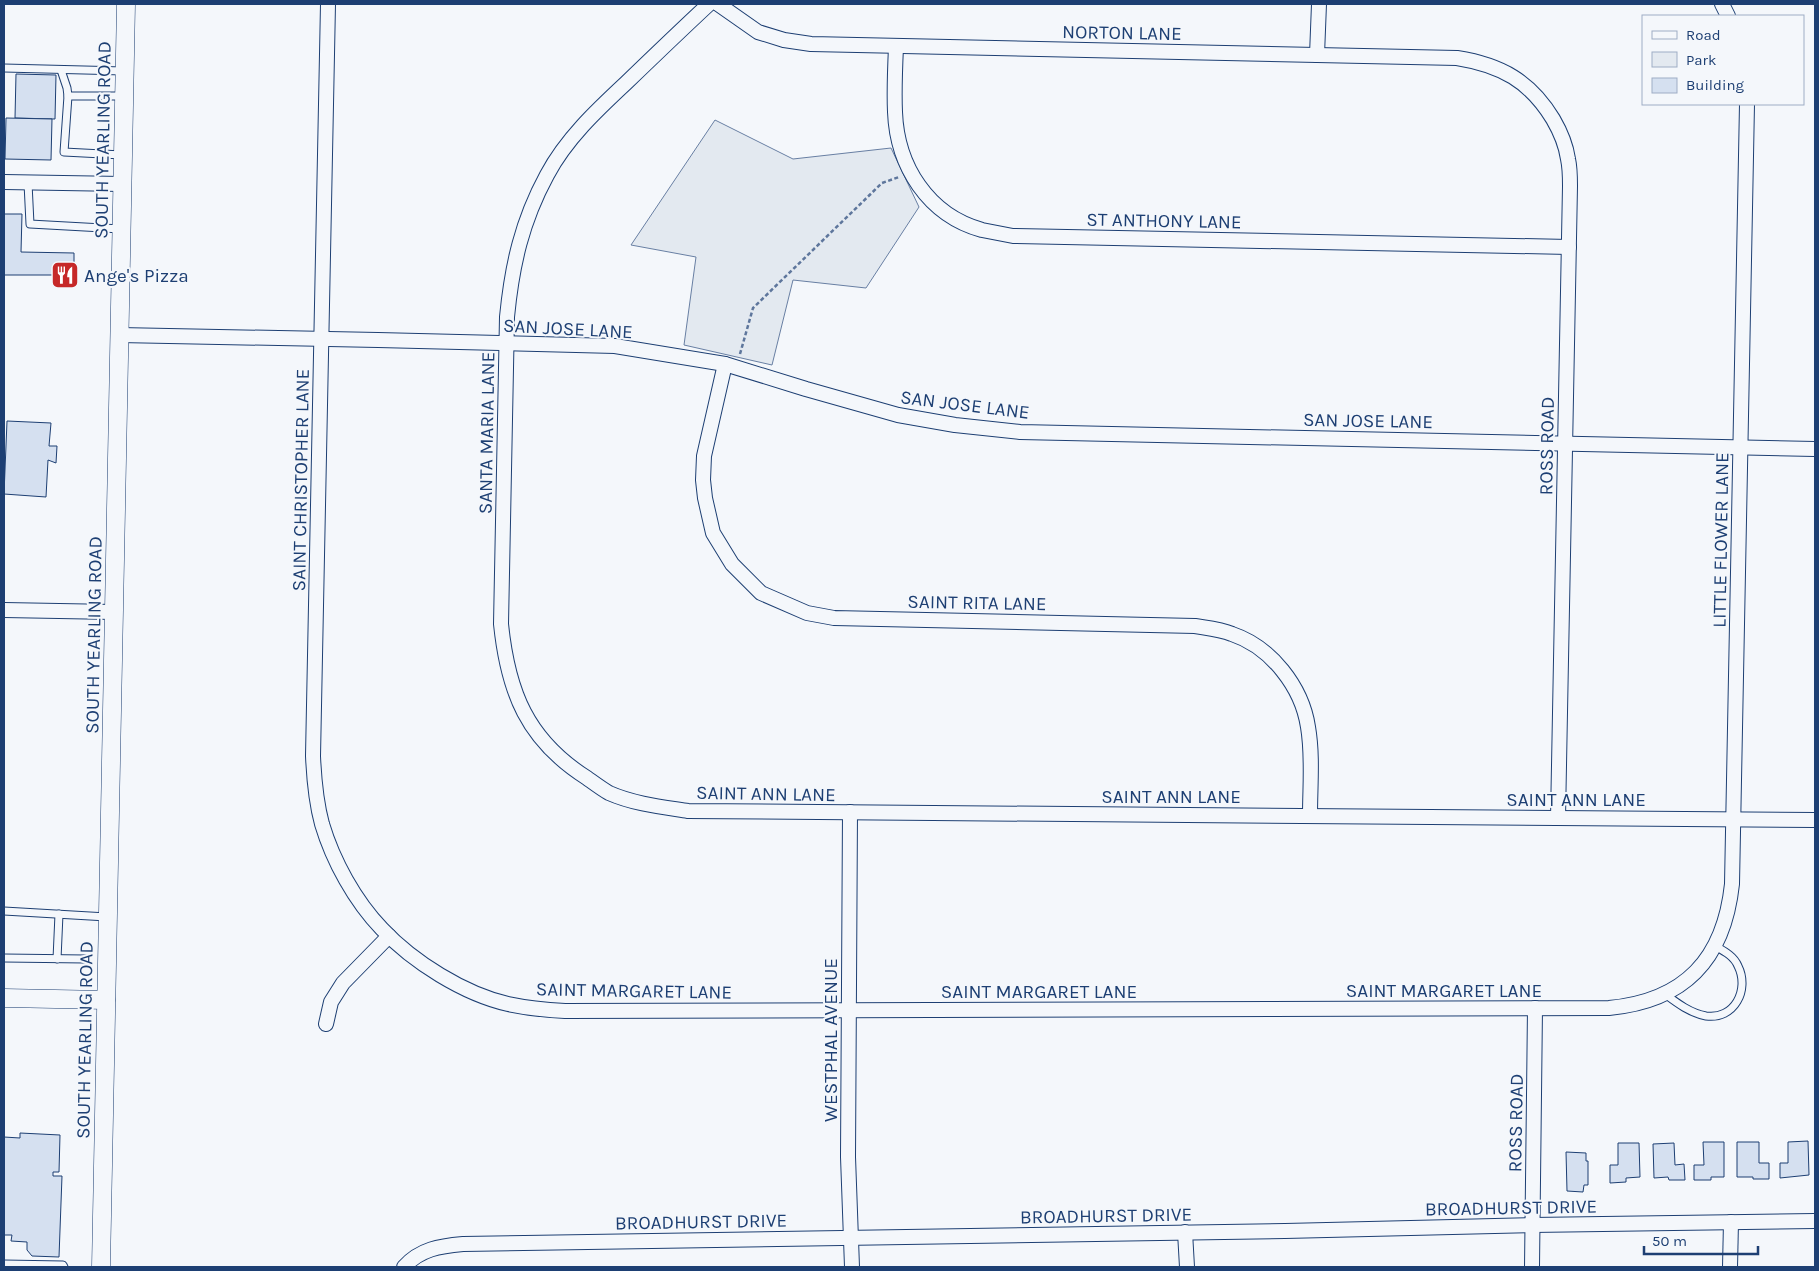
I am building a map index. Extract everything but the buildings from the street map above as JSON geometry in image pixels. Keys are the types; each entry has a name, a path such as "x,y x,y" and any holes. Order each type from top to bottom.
{"street":[{"name":"SOUTH YEARLING ROAD","path":"101,1267 126,4"},
{"name":"SAINT CHRISTOPHER LANE","path":"328,4 313,746 315,791 322,824 344,875 361,903 389,936"},
{"name":"SANTA MARIA LANE","path":"545,745 526,717 513,688 504,656 502,632 507,343 511,277 520,237 532,206 548,173 571,139 595,113 709,4"},
{"name":"NORTON LANE","path":"718,4 758,32 784,40 811,44 1457,58 1495,67 1528,87"},
{"path":"1317,55 1319,4"},
{"name":"ST ANTHONY LANE","path":"896,46 895,113 900,146 910,173 928,198 953,218 981,230 1012,236 1569,247"},
{"name":"ROSS ROAD","path":"1528,87 1546,107 1560,132 1568,157 1570,186 1558,818"},
{"name":"LITTLE FLOWER LANE","path":"1699,970 1723,930 1730,908 1732,884 1747,105"},
{"path":"4,182 122,184"},
{"name":"SAN JOSE LANE","path":"119,335 615,346 731,366 898,415 955,425 1020,432 1815,448"},
{"name":"SAINT RITA LANE","path":"731,366 704,456 703,480 707,513 713,533 722,550 732,564 761,593 807,613 834,618 1195,626 1234,634 1252,644 1284,672 1304,709 1310,746 1310,815"},
{"path":"4,610 114,612"},
{"name":"SAINT ANN LANE","path":"545,745 575,771 610,793 646,805 688,811 1815,820"},
{"name":"WESTPHAL AVENUE","path":"850,812 848,1157 852,1267"},
{"path":"326,1024 331,1002 344,983 389,936"},
{"name":"SAINT MARGARET LANE","path":"389,936 430,968 452,982 484,996 506,1004 535,1009 565,1011 1535,1008 1623,1006 1638,1004 1665,994 1699,970"},
{"path":"4,998 106,1000"},
{"name":"ROSS ROAD","path":"1532,1267 1535,1008"},
{"name":"BROADHURST DRIVE","path":"404,1267 430,1249 463,1244 1815,1221"},
{"path":"1730,1267 1731,1222"},
{"path":"1185,1232 1187,1267"}],"lane":[{"path":"4,68 124,71"},
{"path":"61,70 68,96 64,152 122,155"},
{"path":"68,96 124,96"},
{"path":"28,183 30,224 121,229"},
{"path":"4,911 108,917"},
{"path":"56,959 59,914"},
{"path":"1665,994 1687,1009 1705,1016 1713,1016 1731,1009 1741,996 1740,972 1733,958 1715,946"},
{"path":"4,958 85,959"},
{"path":"9,1265 64,1265 64,1267"}],"path":[{"path":"731,366 753,308 882,184 910,173"}],"green space":[{"path":"715,120 793,159 891,148 919,207 866,288 793,280 772,365 684,345 696,257 631,245"}],"place":[{"name":"Ange's Pizza","path":"65,275"}]}
